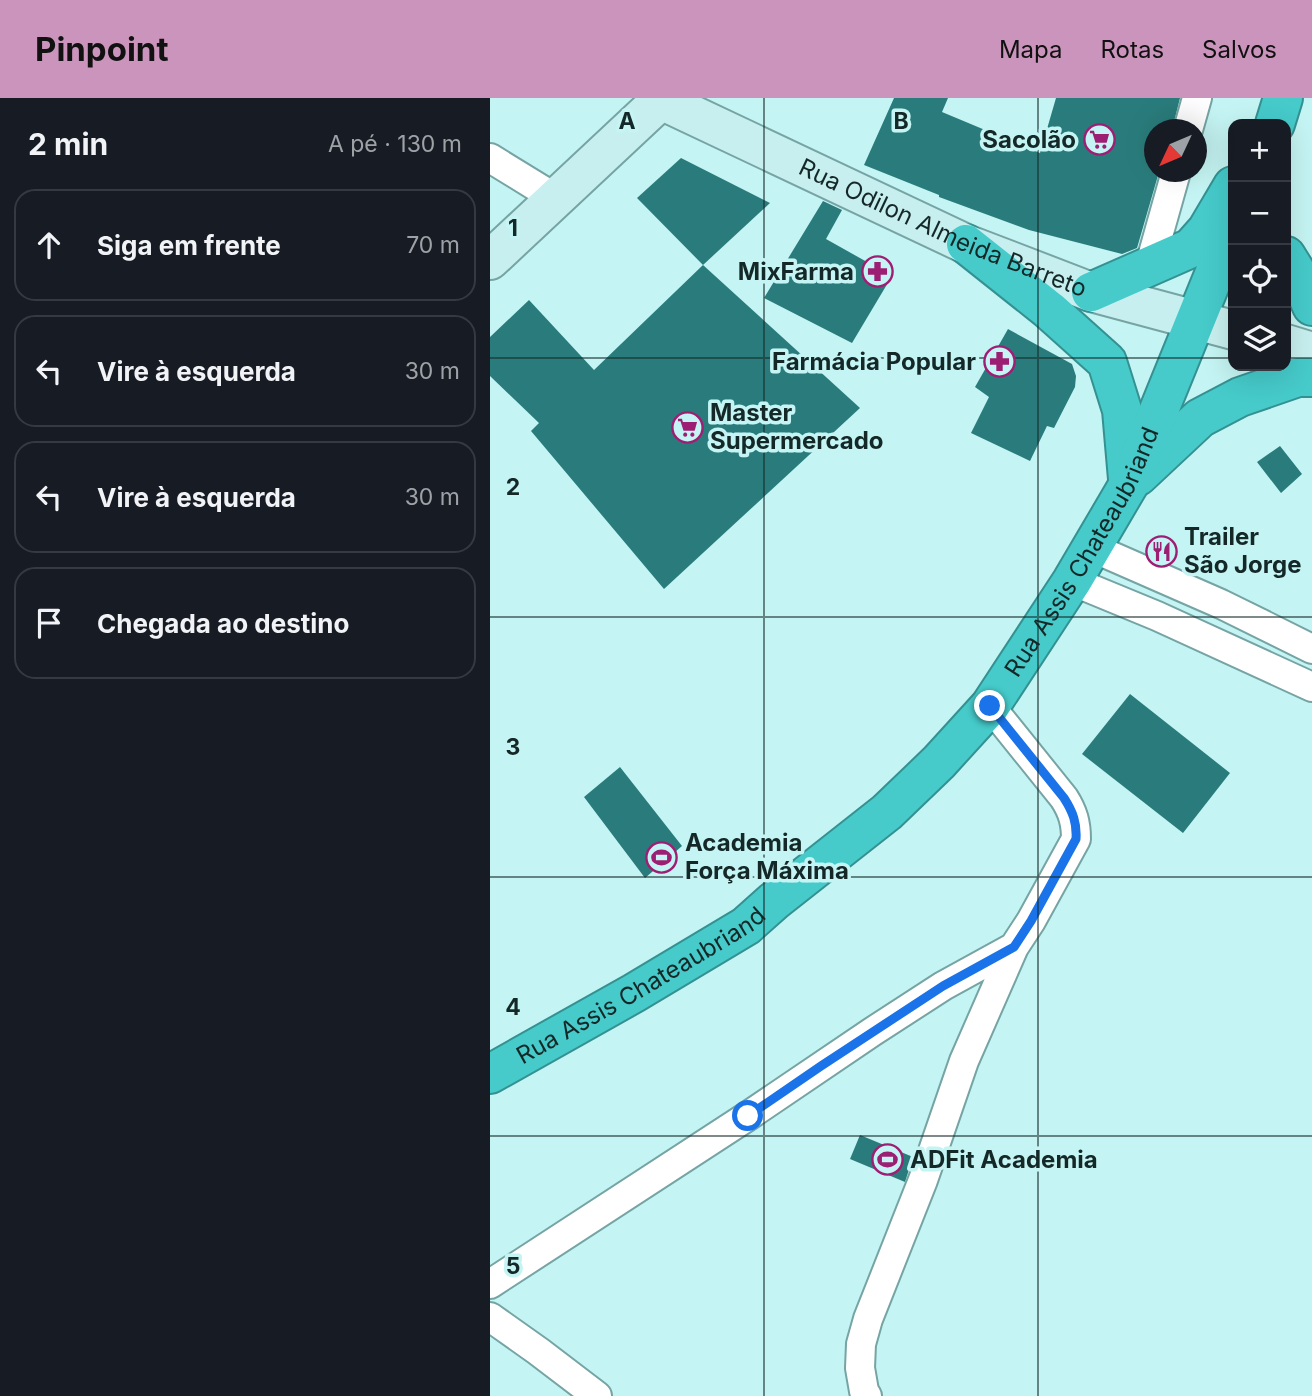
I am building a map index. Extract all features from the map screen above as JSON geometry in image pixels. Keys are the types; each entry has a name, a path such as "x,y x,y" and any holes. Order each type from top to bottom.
{"highway":[{"path":"1091,292 1191,248 1207,230 1228,194"},
{"name":"Rua Assis Chateaubriand","path":"490,1074 746,926 887,812 939,762 990,706 1093,548 1129,484 1228,241"},
{"path":"965,244 1049,310 1107,362 1122,411 1129,484"},
{"path":"1291,264 1312,306"},
{"path":"1129,484 1200,418 1240,397 1298,377 1312,377"}],"street":[{"path":"1191,119 1197,98"},
{"path":"490,260 662,99"},
{"name":"Rua Odilon Almeida Barreto","path":"662,99 965,244 1091,292 1228,329"},
{"path":"490,158 555,198"},
{"path":"1149,268 1173,182"},
{"path":"1291,346 1312,352"},
{"path":"1093,548 1221,604 1312,649"},
{"path":"1072,581 1157,616 1312,687"},
{"path":"867,1396 860,1368 861,1345 868,1319 923,1180 964,1061 1014,947 1076,839 1072,811 1064,798 990,706"},
{"path":"490,1284 943,986 1014,947"},
{"path":"490,1317 597,1396"}],"building":[{"path":"894,98 948,98 942,112 1040,153 1056,98 1180,98 1175,119 1144,119 1144,182 1156,182 1137,248 1122,254 1029,230 939,197 864,165"},
{"path":"681,158 770,203 703,265 637,198"},
{"path":"823,201 842,210 826,239 892,276 852,343 764,298"},
{"name":"Master Supermercado","path":"703,265 860,408 664,589 531,431 539,423 490,376 490,337 529,300 594,370"},
{"path":"1008,329 1072,364 1076,376 1075,387 1054,428 1047,426 1030,461 971,433 989,397 975,387"},
{"path":"1280,446 1302,474 1281,493 1257,462"},
{"path":"1130,694 1230,773 1183,833 1082,754"},
{"path":"620,767 682,846 645,878 584,797"},
{"name":"ADFit Academia","path":"860,1135 913,1157 905,1182 850,1159"}],"place":[{"name":"Sacolão","path":"1099,140"},
{"name":"MixFarma","path":"877,272"},
{"name":"Farmácia Popular","path":"999,362"},
{"name":"Master Supermercado","path":"687,427"},
{"name":"Trailer São Jorge","path":"1161,551"},
{"name":"Academia Força Máxima","path":"662,857"},
{"name":"ADFit Academia","path":"887,1160"}],"route":[{"path":"748,1116 943,986 1014,947 1031,921 1076,839 1076,826 1072,811 1064,798 990,706"}]}
